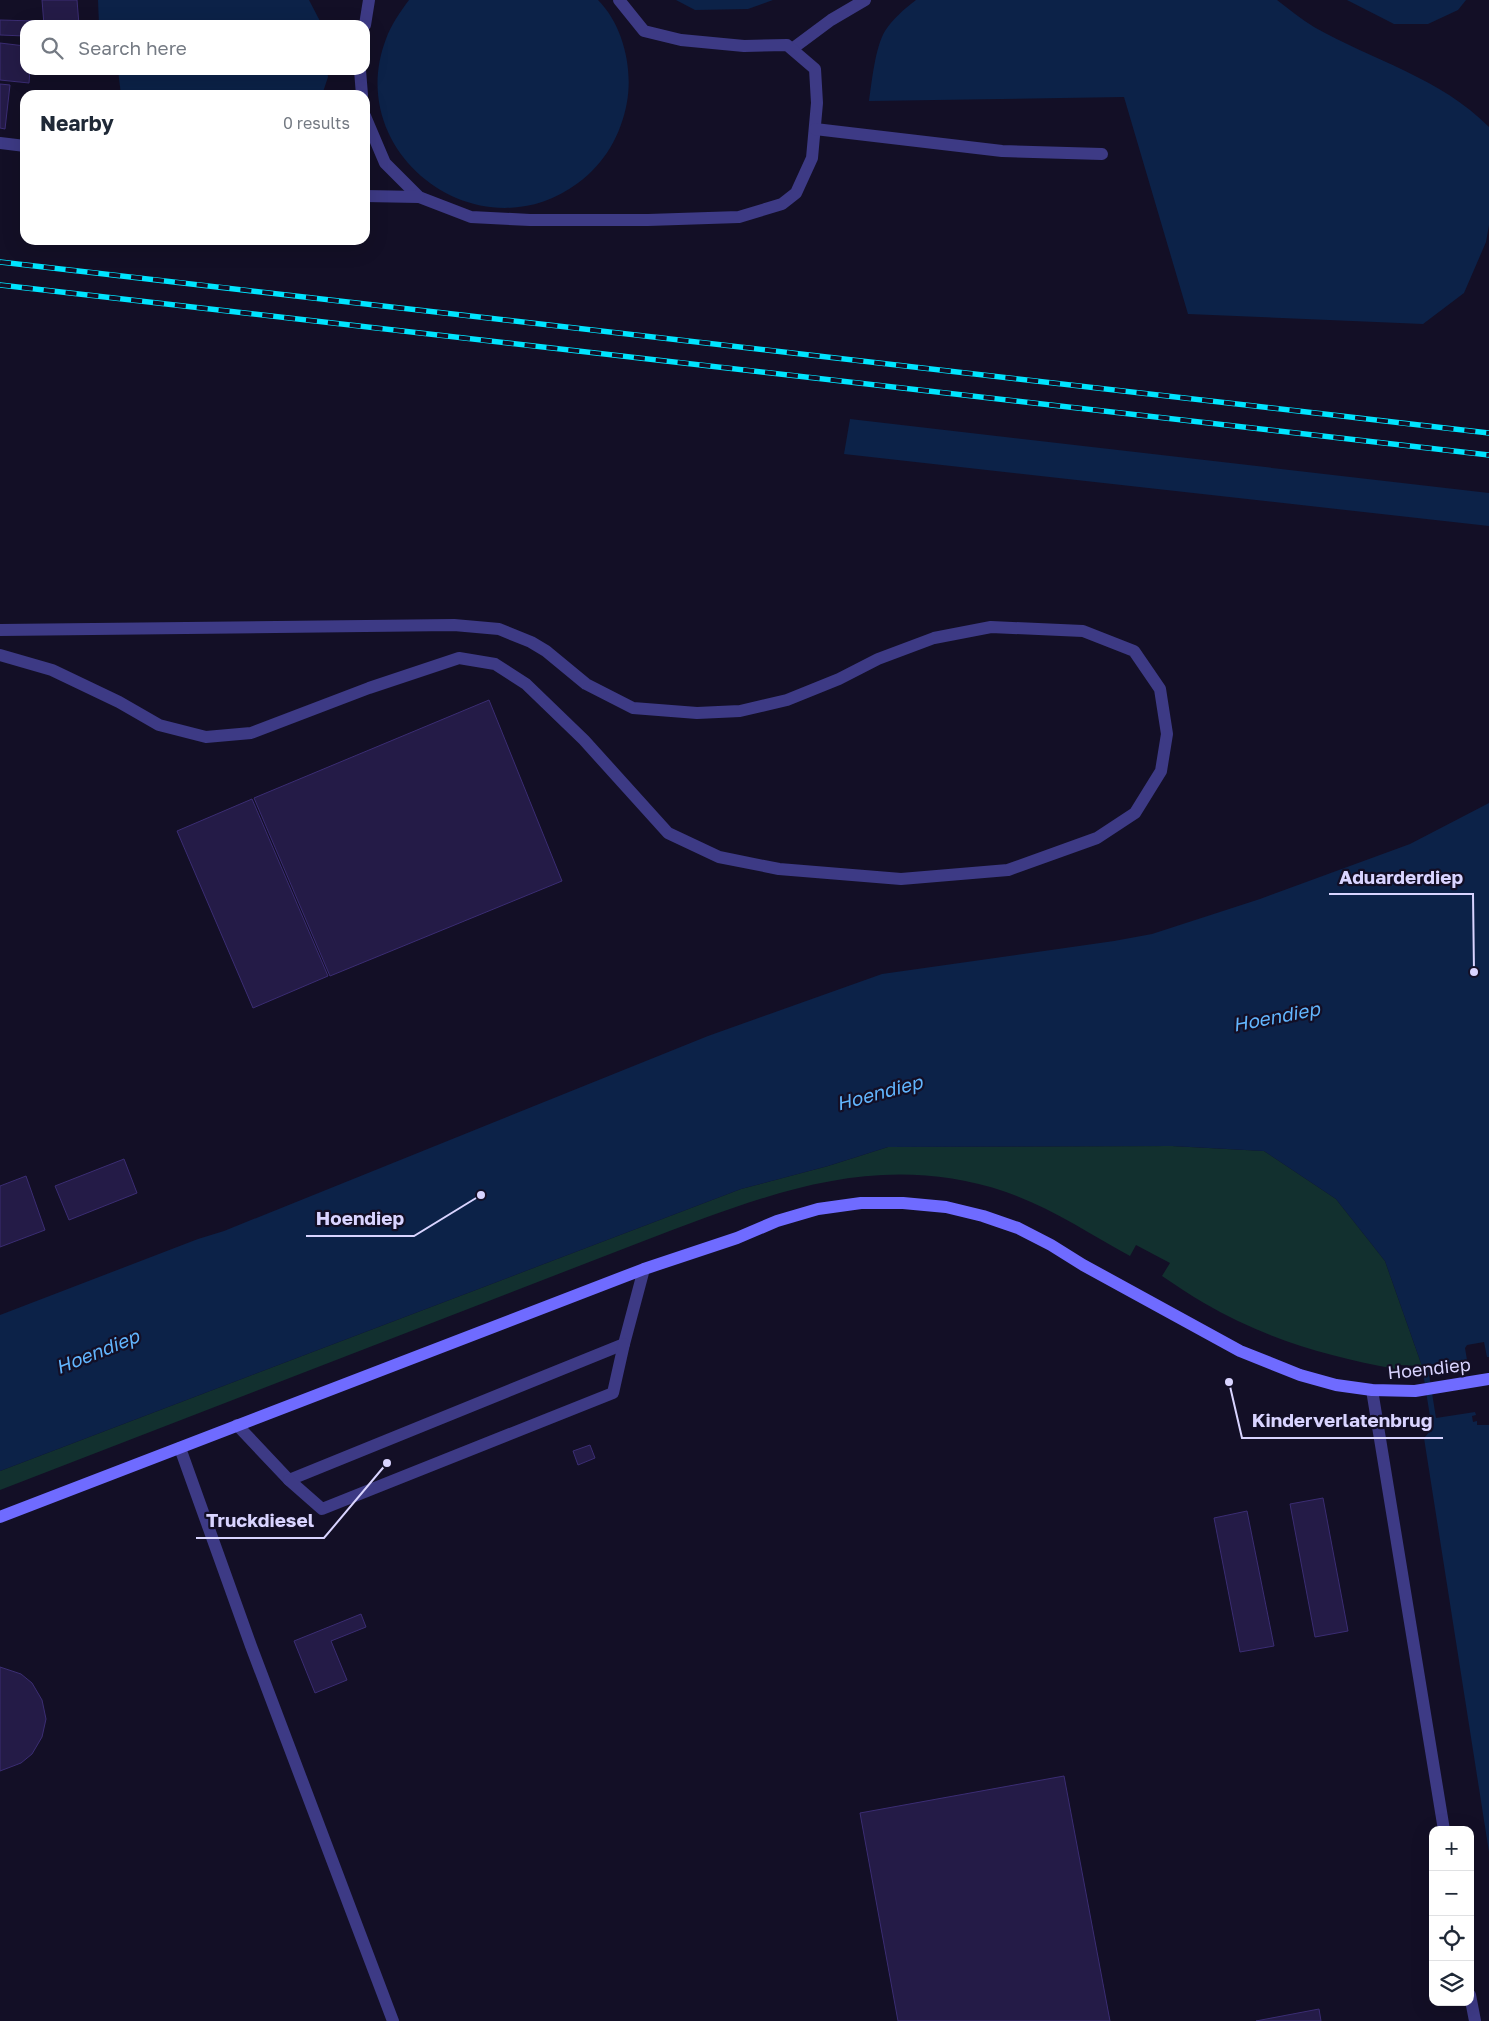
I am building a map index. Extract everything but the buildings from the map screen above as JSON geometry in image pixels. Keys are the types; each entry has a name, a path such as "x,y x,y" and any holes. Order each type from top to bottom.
{"main road":[{"name":"Hoendiep","path":"0,1517 644,1269 737,1238 777,1221 818,1209 869,1203 904,1203 946,1207 983,1216 1018,1228 1240,1351 1269,1364 1336,1385 1372,1390 1415,1391 1489,1379"}],"lane":[{"path":"366,20 369,0"},
{"path":"370,196 419,197 471,217 530,220 629,220 738,217 782,204 796,193 812,158 817,103 815,70 787,45 744,46 681,40 644,31 619,0"},
{"path":"792,49 831,20 865,0"},
{"path":"360,75 362,90"},
{"path":"370,128 385,163 419,197"},
{"path":"815,129 1002,151 1102,154"},
{"path":"0,143 20,145"},
{"path":"0,630 454,625 499,629 531,642 586,684 633,708 697,713 740,711 787,700 840,679 878,659 934,638 991,627 1083,631 1134,651 1160,689 1167,734 1161,771 1135,812 1097,838 1008,870 901,879 779,869 719,857 668,833 584,740 526,684 495,664 459,658 369,688 251,733 206,737 159,725 119,702 52,670 0,655"},
{"path":"237,1425 288,1480 322,1509 613,1393 644,1269"},
{"path":"288,1480 624,1344"},
{"path":"1372,1390 1443,1826"},
{"path":"180,1448 251,1646 393,2021"},
{"path":"1472,2006 1474,2021"}],"green space":[{"path":"1172,1146 1264,1151 1336,1199 1385,1261 1422,1366 1397,1365 1396,1369 1346,1359 1297,1345 1249,1326 1204,1303 1162,1276 1170,1263 1136,1245 1130,1256 1054,1213 1006,1192 957,1180 911,1175 865,1176 820,1183 776,1194 731,1209 0,1490 0,1471 741,1189 828,1166 888,1147"}],"water":[{"path":"98,0 309,0 319,20 99,20"},
{"path":"409,0 598,0 607,10 620,34 627,61 629,89 621,126 604,157 596,167 578,183 540,203 500,208 462,200 428,182 401,155 384,120 378,81 386,39 390,29"},
{"path":"676,0 773,0 748,9 695,10"},
{"path":"916,0 1277,0 1314,27 1450,95 1489,127 1489,225 1486,242 1464,293 1423,324 1188,314 1124,97 869,101 874,65 885,31 895,18"},
{"path":"1347,0 1466,0 1458,10 1428,24 1394,24"},
{"path":"119,75 328,75 328,77 324,90 120,90"},
{"path":"850,419 1489,493 1489,526 844,454"},
{"path":"1489,803 1489,1852 1424,1438 1432,1429 1422,1366 1385,1261 1336,1199 1264,1151 1172,1146 888,1147 828,1166 741,1189 0,1471 0,1315 198,1239 224,1231 708,1036 882,974 1152,934 1260,899 1410,844"}],"pier":[{"path":"1484,1342 1487,1357 1489,1357 1489,1425 1477,1425 1477,1421 1473,1422 1472,1416 1476,1415 1475,1412 1436,1418 1428,1368 1420,1369 1420,1366 1467,1360 1465,1348 1467,1345"}],"railway":[{"path":"0,262 1489,433"},
{"path":"0,285 1489,455"}],"place":[{"name":"Aduarderdiep","path":"1474,972"},
{"name":"Hoendiep","path":"481,1195"},
{"name":"Kinderverlatenbrug","path":"1229,1382"},
{"name":"Truckdiesel","path":"387,1463"}]}
